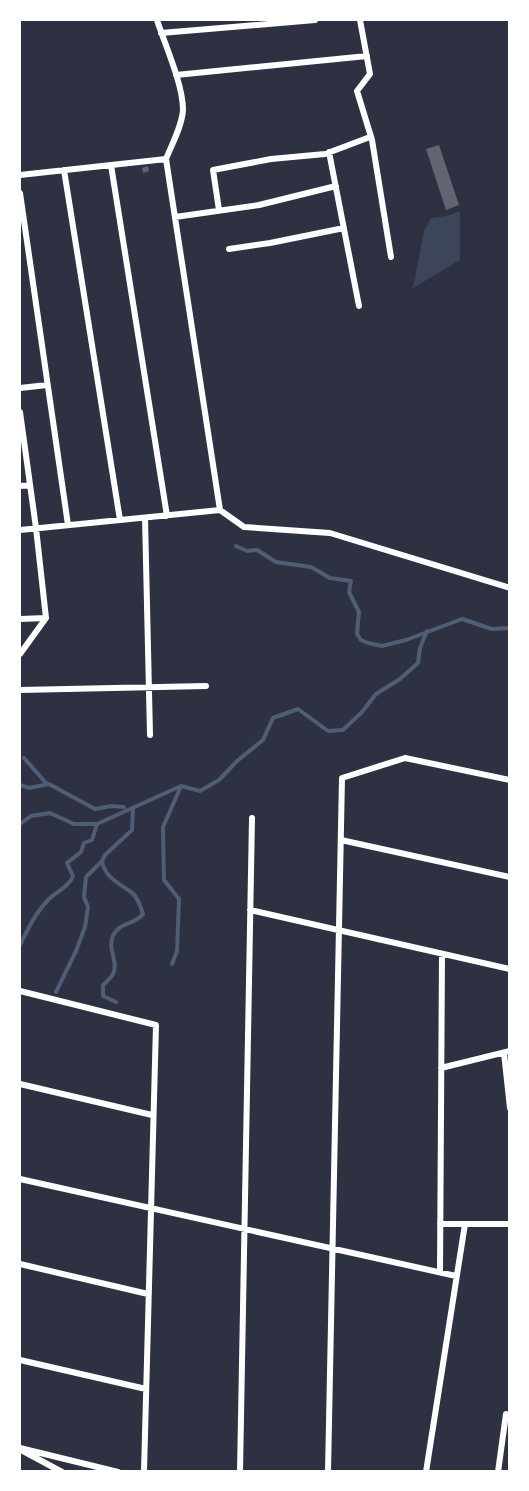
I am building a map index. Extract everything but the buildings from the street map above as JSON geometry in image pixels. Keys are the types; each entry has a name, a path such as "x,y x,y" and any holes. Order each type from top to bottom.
{"street":[{"path":"157,20 179,82 183,111 166,159 220,510"},
{"path":"161,33 315,20"},
{"path":"360,20 370,74 357,92 370,136 391,257"},
{"path":"176,75 367,56"},
{"path":"219,210 213,170 271,159 329,152 370,136"},
{"path":"329,152 359,306"},
{"path":"20,175 166,159"},
{"path":"111,165 167,516"},
{"path":"64,170 120,520"},
{"path":"175,217 259,204 336,186"},
{"path":"20,193 68,525"},
{"path":"229,249 344,228"},
{"path":"20,388 47,385"},
{"path":"20,412 21,439 30,485 46,618 20,654"},
{"path":"20,486 30,485"},
{"path":"20,530 220,510 244,527 330,533 510,588"},
{"path":"145,518 150,735"},
{"path":"20,619 46,618"},
{"path":"20,690 206,686"},
{"path":"328,1472 342,778 405,758 510,780"},
{"path":"240,1472 252,818"},
{"path":"341,840 510,876"},
{"path":"250,910 510,969"},
{"path":"440,1272 442,954"},
{"path":"20,991 156,1025 144,1472"},
{"path":"441,1068 507,1052 510,1108"},
{"path":"20,1084 152,1115"},
{"path":"20,1179 456,1276"},
{"path":"440,1224 510,1224"},
{"path":"426,1472 465,1224"},
{"path":"20,1264 148,1294"},
{"path":"20,1360 146,1389"},
{"path":"498,1472 506,1414"},
{"path":"20,1448 62,1472"},
{"path":"20,1448 118,1472"}],"shaded area":[{"path":"460,211 460,260 413,288 424,231 431,218"}],"waterway":[{"path":"236,546 247,551 257,550 276,562 311,567 330,578 351,581 349,592 359,612 357,634 361,640 368,643 382,646 406,640 462,619 492,629 510,628"},
{"path":"20,945 40,909 71,880 73,876 67,863 81,852 84,843 92,840 97,824 181,786 200,791 219,780 237,761 263,740 273,718 298,709 328,731 343,730 362,712 376,694 400,679 418,663 420,648 427,631"},
{"path":"24,758 47,784"},
{"path":"20,785 29,788 49,784 95,809 111,806 124,807"},
{"path":"172,964 177,951 179,899 164,880 163,827 181,786"},
{"path":"116,1002 103,996 103,985 112,975 115,965 111,946 113,936 119,928 140,918 143,914 136,897 109,876 102,861 105,855 132,830 133,808"},
{"path":"20,824 31,816 50,813 74,824 97,824"},
{"path":"56,992 85,927 88,907 84,897 86,877 102,861"}]}
